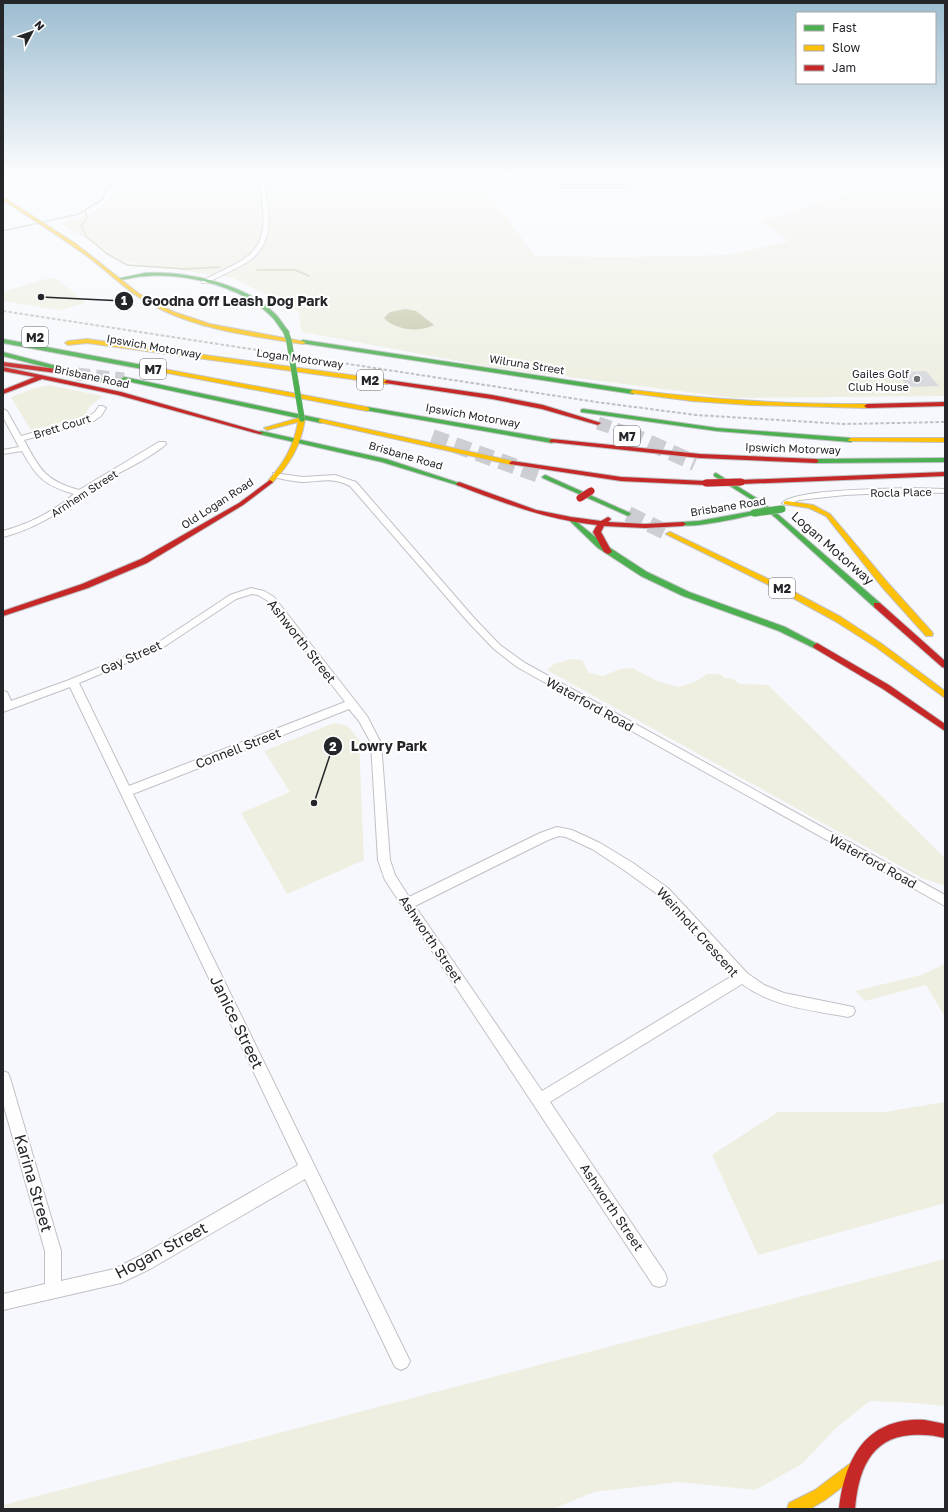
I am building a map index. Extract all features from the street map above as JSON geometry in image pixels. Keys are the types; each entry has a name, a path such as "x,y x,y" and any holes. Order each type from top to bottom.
{"main road":[{"name":"Wilruna Street","path":"70,243 132,290 155,305 175,314 239,332 681,399 740,404 945,404"},
{"name":"Old Logan Road","path":"3,614 113,575 155,556 246,502 261,491 298,455 301,421 289,341 286,332 277,318 252,299 231,290 191,278 160,274 140,275 120,280"},
{"name":"Old Logan Road","path":"120,280 160,277 204,282"},
{"path":"132,290 144,283 160,277"},
{"name":"Ipswich Motorway","path":"3,341 493,431 603,447 677,454 781,460 846,462 945,460"},
{"name":"Logan Motorway","path":"64,342 87,341 467,393 523,403 598,423"},
{"name":"Ipswich Motorway","path":"64,342 182,363"},
{"name":"M2","path":"23,345 33,352 271,401"},
{"name":"Brisbane Road","path":"3,354 56,366 192,405 201,410 336,449 384,460 430,474 518,506 571,511"},
{"path":"3,360 30,364 38,373"},
{"path":"3,364 201,410"},
{"name":"Brisbane Road","path":"3,369 38,373 119,393 248,430 404,458 520,500 571,511 604,522 676,519 751,511 781,505 805,505"},
{"path":"3,392 38,373 64,372"},
{"path":"124,380 179,390 516,464 621,479 706,483 850,479 945,474"},
{"path":"286,382 306,386"},
{"path":"523,403 546,404 668,426 757,436 858,441 945,440"},
{"path":"293,405 313,409"},
{"path":"267,428 301,421"},
{"path":"398,428 432,437"},
{"name":"Ipswich Motorway","path":"841,449 945,448"},
{"path":"298,455 336,449"},
{"name":"Logan Motorway","path":"701,467 737,488 778,517 945,665"},
{"path":"545,477 628,514"},
{"path":"682,491 721,492 754,490 834,484 850,479"},
{"path":"596,490 571,511 596,544 629,566 655,580 751,616 811,643 891,690 945,728"},
{"path":"824,512 831,499"},
{"path":"805,505 824,512 835,523 889,590 938,643"},
{"path":"604,522 597,535 606,545 608,552"},
{"name":"M2","path":"670,534 776,584 825,611 888,653 945,695"},
{"path":"847,1509 847,1499 853,1470 867,1446 888,1431 913,1425 944,1430"},
{"path":"795,1509 820,1495 853,1470"}],"street":[{"path":"204,282 250,257 262,243"},
{"name":"Brett Court","path":"20,439 80,423 98,414 102,408"},
{"path":"3,411 37,468 49,481 80,493"},
{"name":"Arnhem Street","path":"3,534 31,525 46,518 70,502 80,493 162,444"},
{"path":"3,452 24,448"},
{"name":"Waterford Road","path":"276,475 307,479 324,476 341,477 353,484 496,647 521,665 945,901"},
{"name":"Rocla Place","path":"781,505 798,498 845,493 909,490 945,491"},
{"name":"Rocla Place","path":"805,505 858,493"},
{"name":"Gay Street","path":"6,707 73,682 159,646 226,601 251,591"},
{"name":"Ashworth Street","path":"251,591 261,593 271,599 363,719 376,743 384,860 389,877 659,1279"},
{"name":"Janice Street","path":"73,682 401,1361"},
{"path":"3,694 6,707"},
{"name":"Connell Street","path":"126,792 351,704"},
{"name":"Weinholt Crescent","path":"407,904 544,836 559,831 577,836 664,892 742,977 540,1100"},
{"path":"742,977 759,989 783,999 848,1011"},
{"name":"Karina Street","path":"3,1078 53,1251 54,1290"},
{"name":"Hogan Street","path":"3,1302 115,1277 144,1263 308,1168"}],"shaded area":[{"path":"92,243 525,243 535,256 617,257 729,255 782,243 945,243 945,396 734,398 491,367 302,332 298,311 233,278 124,262"},
{"path":"56,278 86,303 59,310 3,301 3,292 45,279"},
{"path":"405,309 416,311 434,325 421,329 408,329 394,325 384,318 390,312"},
{"path":"49,385 103,396 89,407 85,416 81,418 36,429 30,429 11,397 35,388"},
{"path":"571,659 582,660 589,673 603,676 620,669 632,668 657,681 678,687 695,682 707,674 720,674 725,678 733,679 739,684 768,685 945,858 945,886 922,878 547,670 554,664"},
{"path":"334,723 348,726 359,740 364,860 287,894 241,813 290,792 264,751"},
{"path":"945,964 945,1017 926,985 865,1001 855,991 921,975"},
{"path":"945,1102 945,1203 758,1255 712,1155 778,1112 884,1112"},
{"path":"945,1259 945,1406 870,1401 836,1428 802,1464 755,1490 679,1482 594,1492 553,1509 3,1509 3,1505"}],"building":[{"name":"Gailes Golf Club House","path":"926,371 939,386 907,386 896,372"}],"waterway":[{"path":"94,243 106,253 127,265 185,269 220,267"},
{"path":"257,270 295,270 309,276"}],"tunnel":[{"path":"77,374 124,379"},
{"path":"598,423 630,434"},
{"path":"627,433 695,463"},
{"path":"432,437 545,477"},
{"path":"628,514 670,534"}],"railway":[{"path":"3,311 596,402 696,415 844,424 945,422"}],"traffic: fast":[{"path":"119,279 142,274 165,274 200,279 216,284 248,297 262,306 275,317 286,332"},
{"path":"286,332 289,341 302,419"},
{"path":"3,341 164,371"},
{"path":"303,342 633,392"},
{"path":"3,354 104,380"},
{"path":"124,379 321,421"},
{"path":"367,409 552,441"},
{"path":"583,411 717,430 851,440"},
{"path":"261,433 384,460 459,484"},
{"path":"816,461 945,460"},
{"path":"716,475 756,500 778,517 877,605"},
{"path":"545,477 628,514"},
{"path":"754,513 782,509"},
{"path":"683,524 699,523 754,513"},
{"path":"572,520 601,546 644,574 686,594 782,629 817,646"}],"traffic: slow":[{"path":"71,243 136,294 172,313 190,320 228,330 303,342"},
{"path":"68,343 87,341 387,382"},
{"path":"164,371 367,409"},
{"path":"633,392 692,399 750,403 867,406"},
{"path":"267,428 302,419 298,438 292,454 270,482"},
{"path":"321,421 512,463"},
{"path":"851,440 945,440"},
{"path":"786,503 811,506 828,515 885,585 929,634"},
{"path":"670,534 734,564 818,607 852,627 945,695"},
{"path":"795,1509 820,1495 853,1470"}],"traffic: jam":[{"path":"3,364 64,372"},
{"path":"3,369 119,393 261,433"},
{"path":"3,392 41,377"},
{"path":"387,382 492,397 543,407 598,423"},
{"path":"867,406 945,404"},
{"path":"552,441 700,456 816,461"},
{"path":"512,463 621,479 706,483"},
{"path":"741,482 945,474"},
{"path":"3,614 85,586 144,561 241,504 270,482"},
{"path":"706,483 741,482"},
{"path":"459,484 506,502 571,520 645,526 683,524"},
{"path":"580,498 591,491"},
{"path":"608,519 601,525 597,532 608,552"},
{"path":"877,605 945,665"},
{"path":"817,646 886,687 945,728"},
{"path":"847,1509 852,1478 857,1464 865,1451 875,1441 887,1433 901,1428 925,1427 945,1431"}],"place":[{"name":"Goodna Off Leash Dog Park","path":"41,297"},
{"name":"Gailes Golf Club House","path":"917,379"},
{"name":"Lowry Park","path":"314,803"}]}
